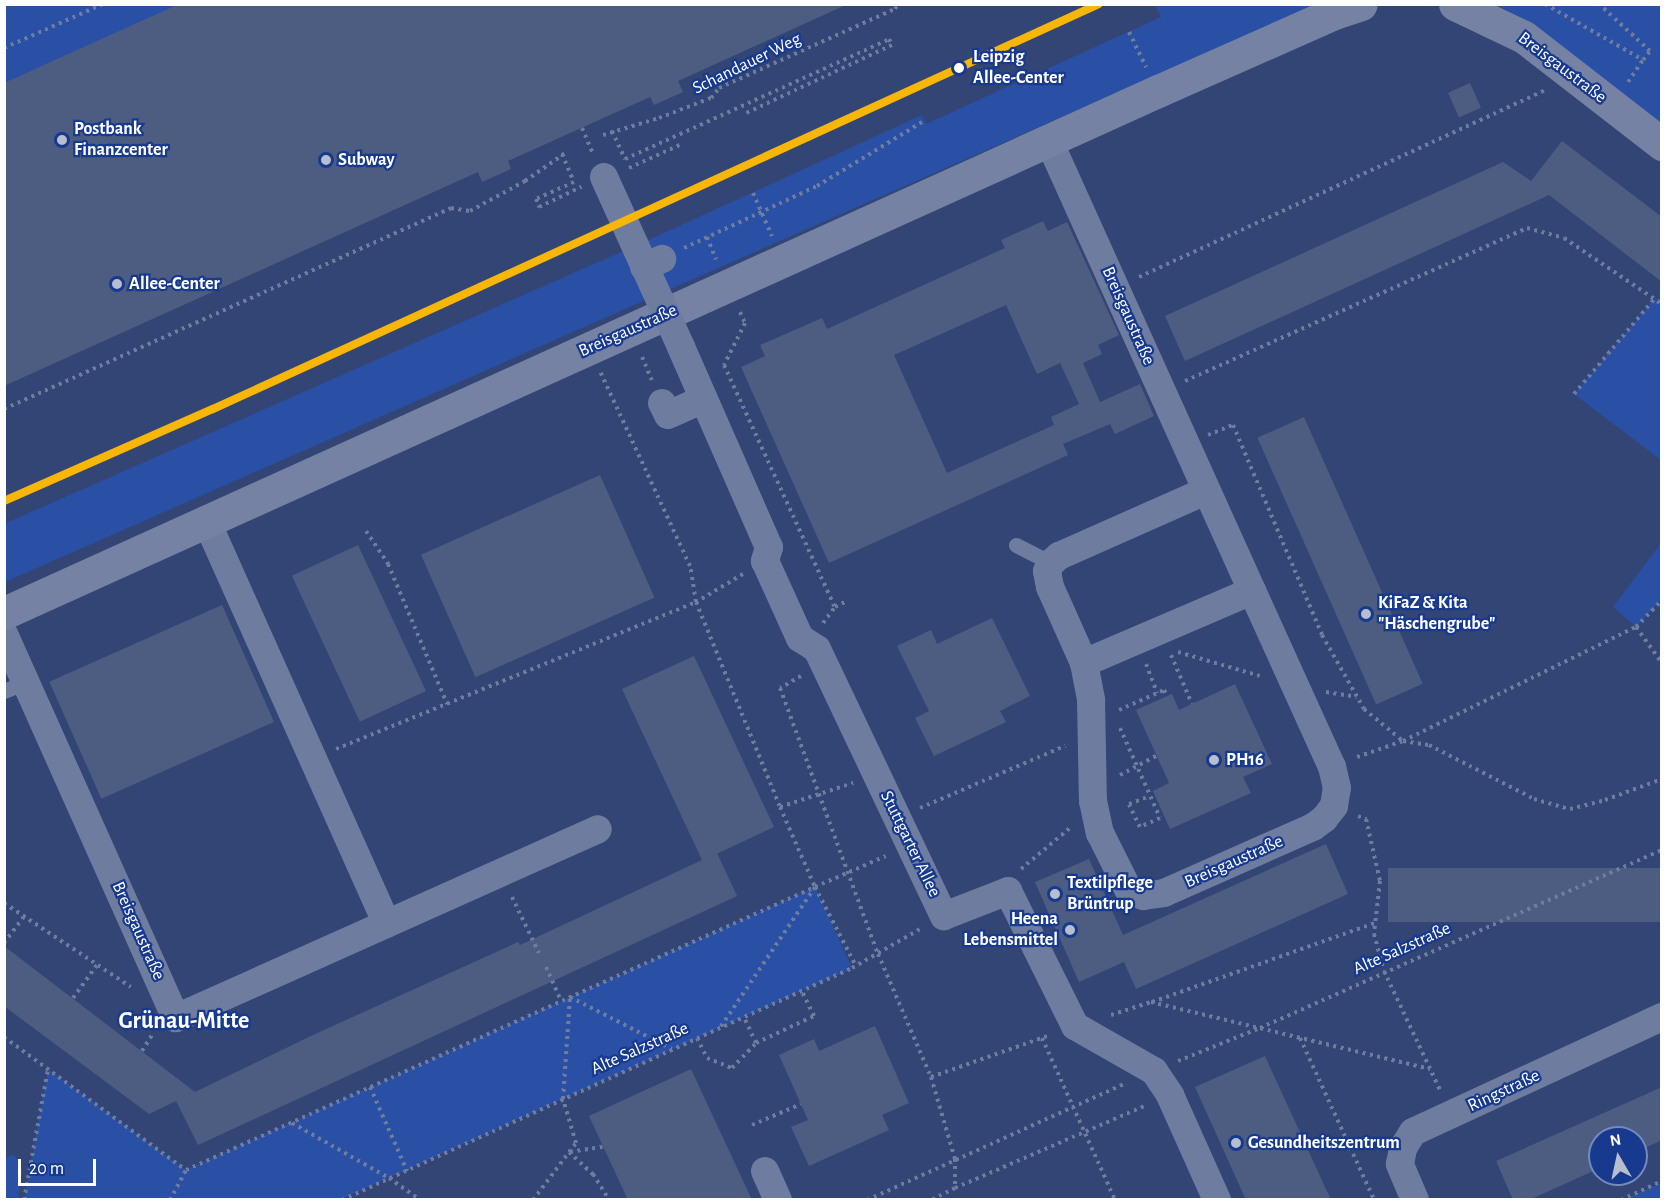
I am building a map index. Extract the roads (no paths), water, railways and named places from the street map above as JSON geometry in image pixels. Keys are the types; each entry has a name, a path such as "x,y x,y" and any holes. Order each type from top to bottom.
{"street":[{"name":"Breisgaustraße","path":"4,613 1158,91 1334,13 1361,4"},
{"name":"Breisgaustraße","path":"1455,4 1524,37 1662,144"},
{"name":"Breisgaustraße","path":"1049,141 1332,767 1336,785 1335,800 1324,819 1300,833 1156,895 1139,896 1126,886 1103,842 1095,816 1092,785 1090,684 1084,663 1050,587 1047,576 1050,563"},
{"name":"Stuttgarter Allee","path":"607,167 653,263 681,347 770,547 765,561 800,638 817,649 944,916 1008,891 1075,1026 1154,1071 1170,1095 1216,1200"},
{"path":"662,403 668,415 704,399"},
{"path":"1050,563 1059,556 1206,491"},
{"path":"207,522 387,924"},
{"path":"1084,663 1252,591"},
{"name":"Breisgaustraße","path":"4,634 15,686 177,1017 598,829"},
{"name":"Ringstraße","path":"1415,1200 1400,1164 1403,1148 1413,1132 1662,1017"},
{"path":"765,1171 778,1200"}],"lane":[{"path":"1016,545 1050,563"}],"place":[{"name":"Leipzig Allee-Center","path":"959,68"},
{"name":"Postbank Finanzcenter","path":"62,140"},
{"name":"Subway","path":"326,160"},
{"name":"Allee-Center","path":"117,284"},
{"name":"KiFaZ & Kita \"Häschengrube\"","path":"1366,614"},
{"name":"PH16","path":"1214,760"},
{"name":"Textilpflege Brüntrup","path":"1055,894"},
{"name":"Heena Lebensmittel","path":"1070,930"},
{"name":"Gesundheitszentrum","path":"1236,1143"}],"district":[{"name":"Grünau-Mitte","path":"184,1022"}]}
